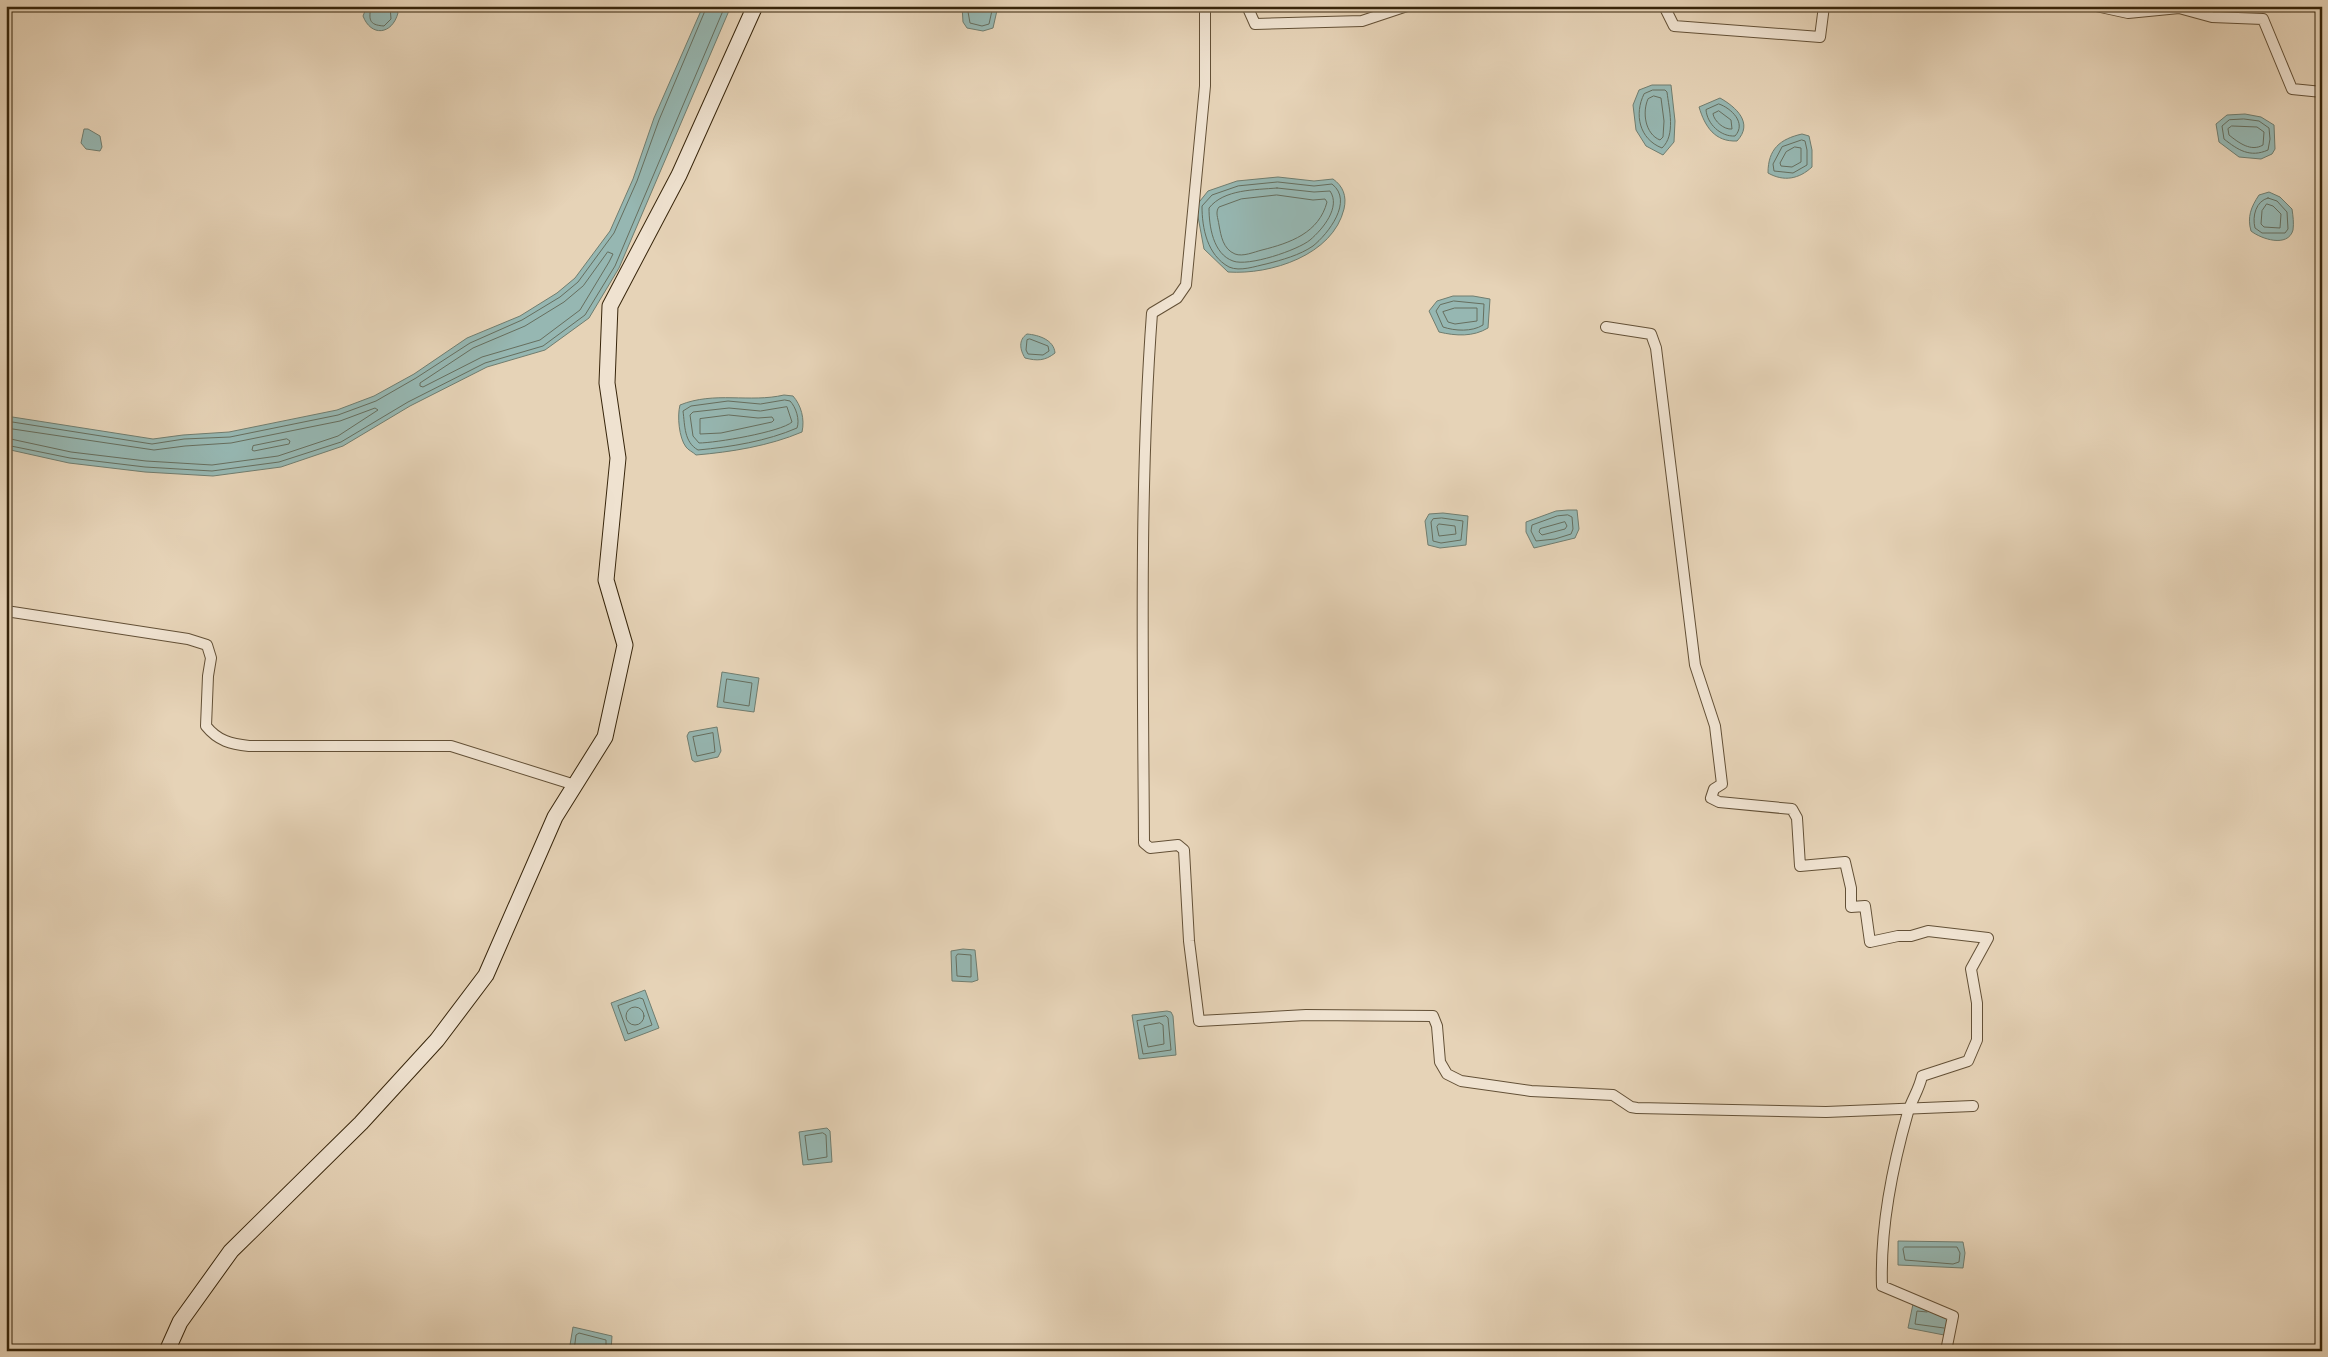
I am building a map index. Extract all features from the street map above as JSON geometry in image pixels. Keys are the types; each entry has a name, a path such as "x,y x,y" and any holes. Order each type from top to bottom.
{"main road":[{"path":"167,1351 180,1322 231,1251 361,1123 437,1040 486,975 555,818 606,737 625,645 606,580 618,458 607,383 610,306 679,174 755,6"}],"street":[{"path":"1205,6 1204,86 1186,285 1177,298 1152,313 1148,373 1144,560 1144,843 1150,848 1178,845 1184,850 1189,941 1199,1021 1306,1015 1433,1016 1437,1026 1440,1062 1447,1074 1461,1081 1531,1091 1612,1095 1638,1108 1826,1112 1973,1106"},
{"path":"1247,6 1255,24 1362,21 1407,6"},
{"path":"1664,6 1674,26 1820,36 1824,6"},
{"path":"2096,6 2128,12 2179,8 2212,17 2263,19 2292,89 2322,92"},
{"path":"1606,327 1651,334 1656,348 1695,665 1715,726 1720,759 1722,784 1714,789 1711,798 1719,802 1792,809 1797,818 1800,866 1845,862 1851,888 1851,906 1864,906 1870,942 1898,936 1911,936 1928,931 1988,938 1971,969 1978,1010 1977,1040 1973,1051 1968,1061 1922,1076 1919,1091 1909,1109 1892,1176 1881,1263 1882,1286 1953,1316 1946,1351"},
{"path":"6,610 188,639 207,645 211,658 208,676 206,726 212,734 226,743 249,746 451,746 575,785"}],"water":[{"path":"367,6 394,6 398,13 391,26 381,31 376,30 367,23 363,16"},
{"path":"703,6 731,6 619,268 589,318 545,350 487,367 410,406 343,446 281,467 213,476 145,472 69,463 6,449 6,416 153,439 229,432 337,410 374,396 414,374 467,338 520,316 557,293 575,278 610,231 633,179 654,118"},
{"path":"962,6 998,6 993,28 983,31 967,28 963,22"},
{"path":"1652,85 1671,85 1675,121 1674,142 1663,155 1646,146 1636,130 1633,105 1639,90"},
{"path":"1720,98 1732,106 1741,116 1744,128 1737,141 1729,141 1717,136 1708,127 1701,114 1699,107"},
{"path":"2245,114 2261,117 2274,125 2275,149 2272,154 2261,159 2239,157 2219,142 2216,124 2227,115"},
{"path":"84,129 88,129 100,136 102,147 100,151 86,149 81,143"},
{"path":"1802,134 1809,136 1812,150 1812,167 1797,177 1791,178 1780,178 1768,173 1770,157 1777,146 1787,139"},
{"path":"1278,177 1314,181 1333,179 1342,188 1345,200 1338,225 1327,239 1314,250 1298,259 1281,266 1263,270 1228,272 1204,249 1196,206 1208,191 1237,181"},
{"path":"2269,192 2280,197 2292,209 2293,230 2286,239 2267,239 2251,231 2250,212 2259,195"},
{"path":"1453,296 1473,296 1490,299 1488,328 1464,335 1439,332 1429,311 1437,301"},
{"path":"1027,334 1045,339 1052,345 1055,353 1041,360 1025,358 1021,342"},
{"path":"784,395 793,396 802,412 802,432 750,448 696,455 684,443 679,427 680,405 706,399 758,398"},
{"path":"1577,510 1579,529 1575,538 1534,548 1526,532 1526,522 1556,511"},
{"path":"1443,513 1468,516 1466,545 1440,548 1428,545 1425,521 1429,514"},
{"path":"722,672 759,678 754,712 717,707"},
{"path":"717,727 721,751 718,757 695,762 692,760 687,736 689,732"},
{"path":"975,950 978,980 972,982 952,981 951,951"},
{"path":"645,990 659,1028 625,1041 611,1003"},
{"path":"1171,1012 1173,1016 1176,1055 1139,1059 1132,1015"},
{"path":"827,1128 830,1131 832,1162 803,1165 799,1132"},
{"path":"1898,1241 1963,1242 1965,1253 1963,1268 1898,1265"},
{"path":"1913,1304 1953,1316 1944,1335 1908,1328"},
{"path":"573,1327 612,1336 611,1351 569,1351"}]}
